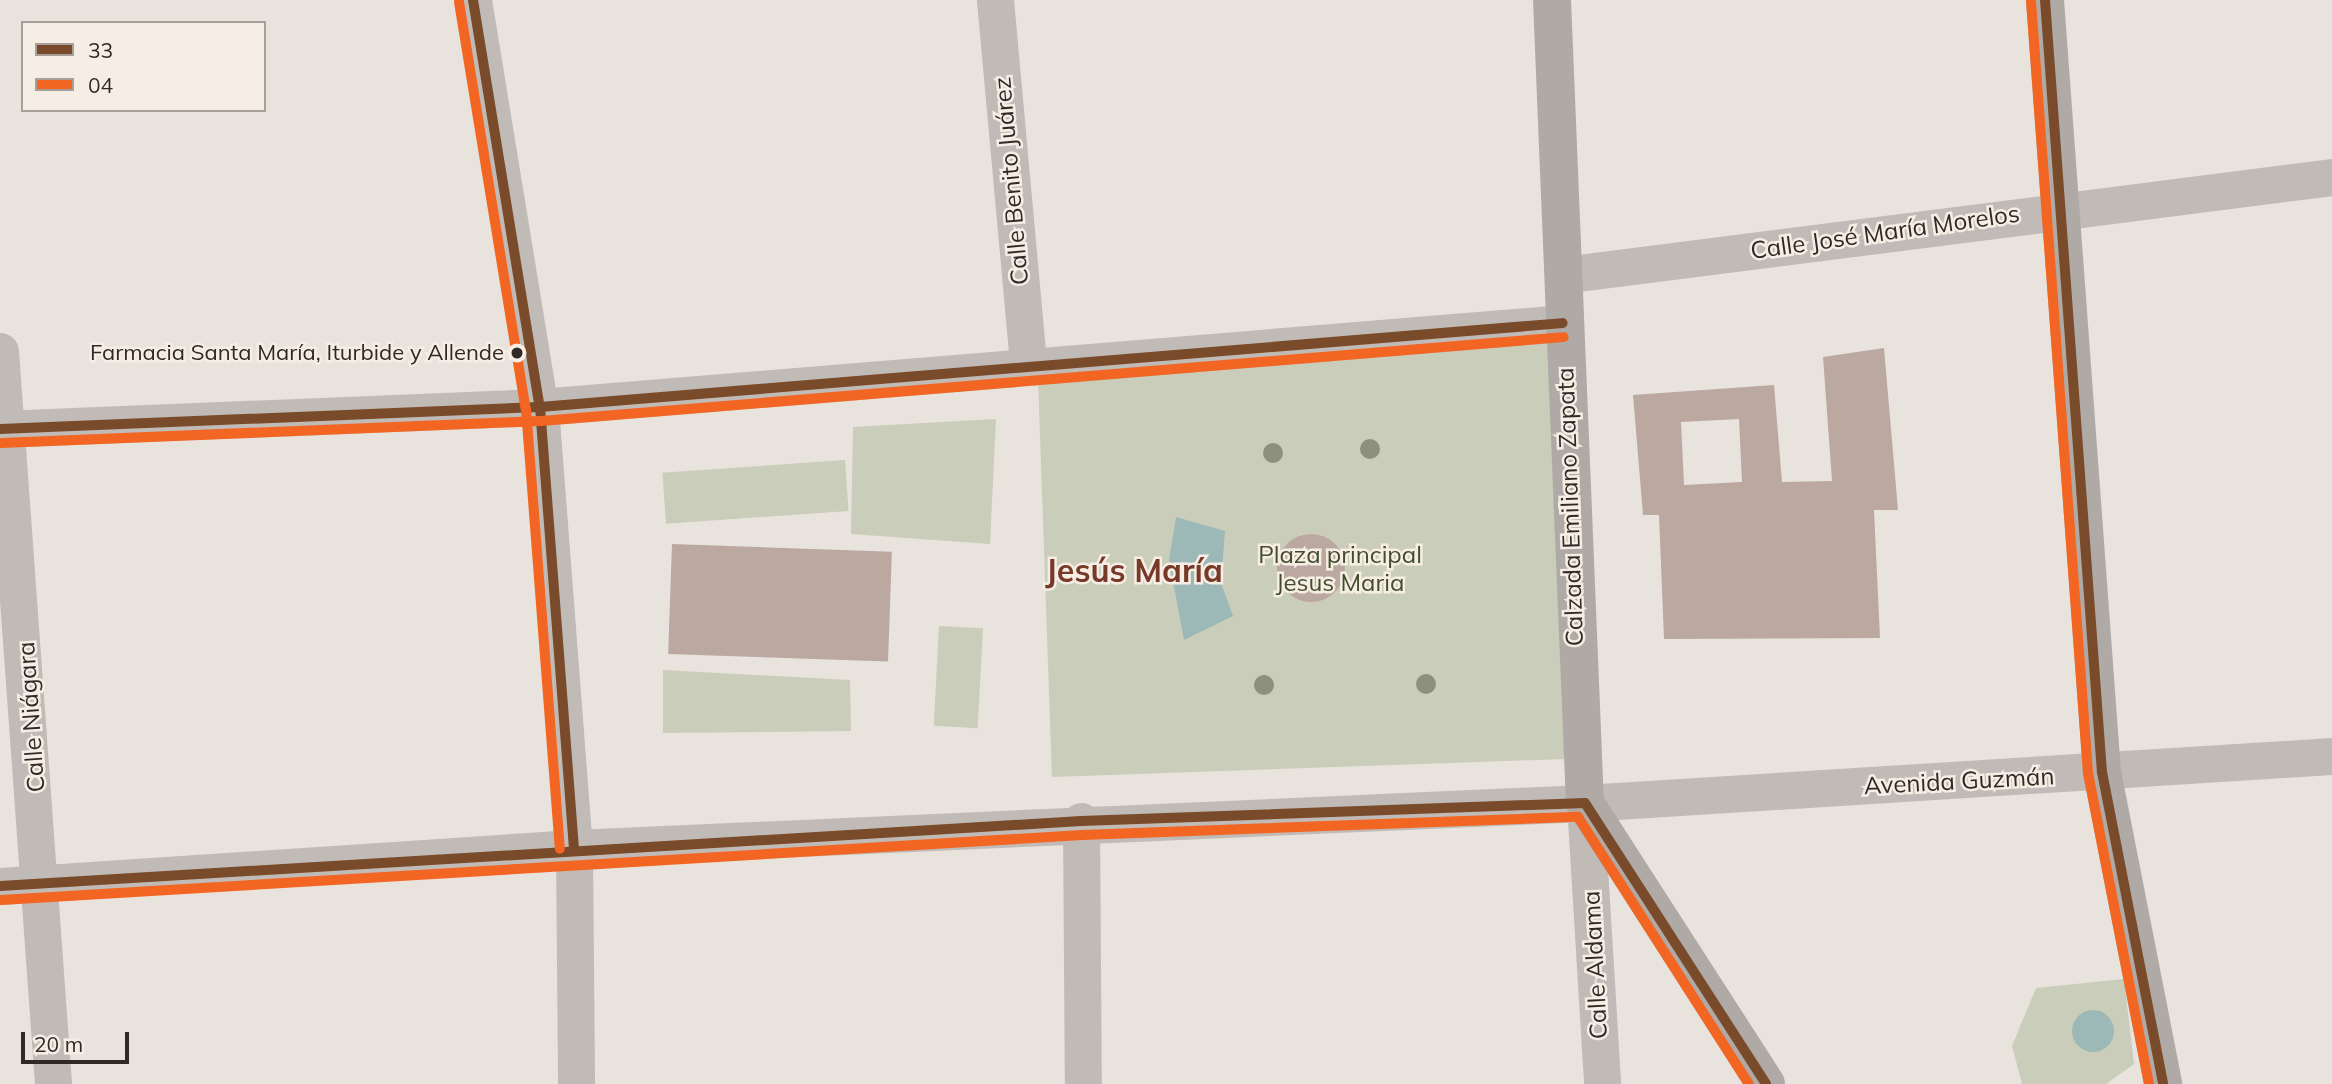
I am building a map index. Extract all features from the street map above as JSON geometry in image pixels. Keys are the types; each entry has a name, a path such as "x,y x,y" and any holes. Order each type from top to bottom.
{"main road":[{"name":"Calzada Emiliano Zapata","path":"1552,0 1563,323 1585,803"},
{"path":"2045,0 2102,772 2163,1084"},
{"path":"1585,803 1766,1084"}],"street":[{"path":"473,0 540,407 574,848 576,1084"},
{"name":"Calle Benito Juárez","path":"995,0 1028,362"},
{"name":"Calle José María Morelos","path":"1563,275 2062,207 2332,177"},
{"path":"5,429 540,407 1028,362 1563,323"},
{"name":"Calle Niágara","path":"0,351 43,887 53,1084"},
{"name":"Avenida Guzmán","path":"0,886 43,887 574,848 1081,821 1585,803 2332,756"},
{"name":"Calle Aldama","path":"1585,803 1602,1084"},
{"path":"1081,821 1083,1084"}],"green space":[{"name":"Plaza principal Jesus Maria","path":"1558,340 1573,759 1052,777 1037,358"},
{"path":"996,419 990,544 851,534 853,427"},
{"path":"845,460 849,511 666,524 662,473"},
{"path":"939,626 983,628 978,728 934,726"},
{"path":"663,670 850,680 851,731 663,733"},
{"path":"2124,979 2134,1064 2106,1084 2022,1084 2012,1046 2036,988"}],"water":[{"path":"1176,517 1225,531 1221,583 1233,616 1184,640 1169,560"},
{"path":"2093,1010 2108,1016 2114,1031 2108,1046 2093,1052 2078,1046 2072,1031 2078,1016"}],"building":[{"path":"1884,348 1898,510 1874,510 1880,638 1664,639 1659,515 1643,515 1633,395 1774,385 1782,482 1832,481 1823,357","holes":["1739,419 1742,482 1684,485 1681,422"]},
{"path":"1311,534 1324,537 1335,544 1342,555 1345,568 1342,581 1335,592 1324,599 1311,602 1298,599 1287,592 1280,581 1277,568 1280,555 1287,544 1298,537"},
{"path":"672,544 892,552 888,662 668,654"}],"transit line":[{"name":"33","path":"473,0 540,407 574,848"},
{"name":"33","path":"2045,0 2102,772 2163,1084"},
{"name":"04","path":"2031,1 2088,773 2149,1084"},
{"name":"04","path":"459,2 526,409 560,849"},
{"name":"33","path":"0,429 540,407 1563,323"},
{"name":"04","path":"1,443 541,421 1564,337"},
{"name":"33","path":"0,886 1081,821 1585,803 1766,1084"},
{"name":"04","path":"1,900 1082,835 1578,817 1749,1084"}],"place":[{"name":"Farmacia Santa María, Iturbide y Allende","path":"517,353"}],"district":[{"name":"Jesús María","path":"1134,570"}]}
